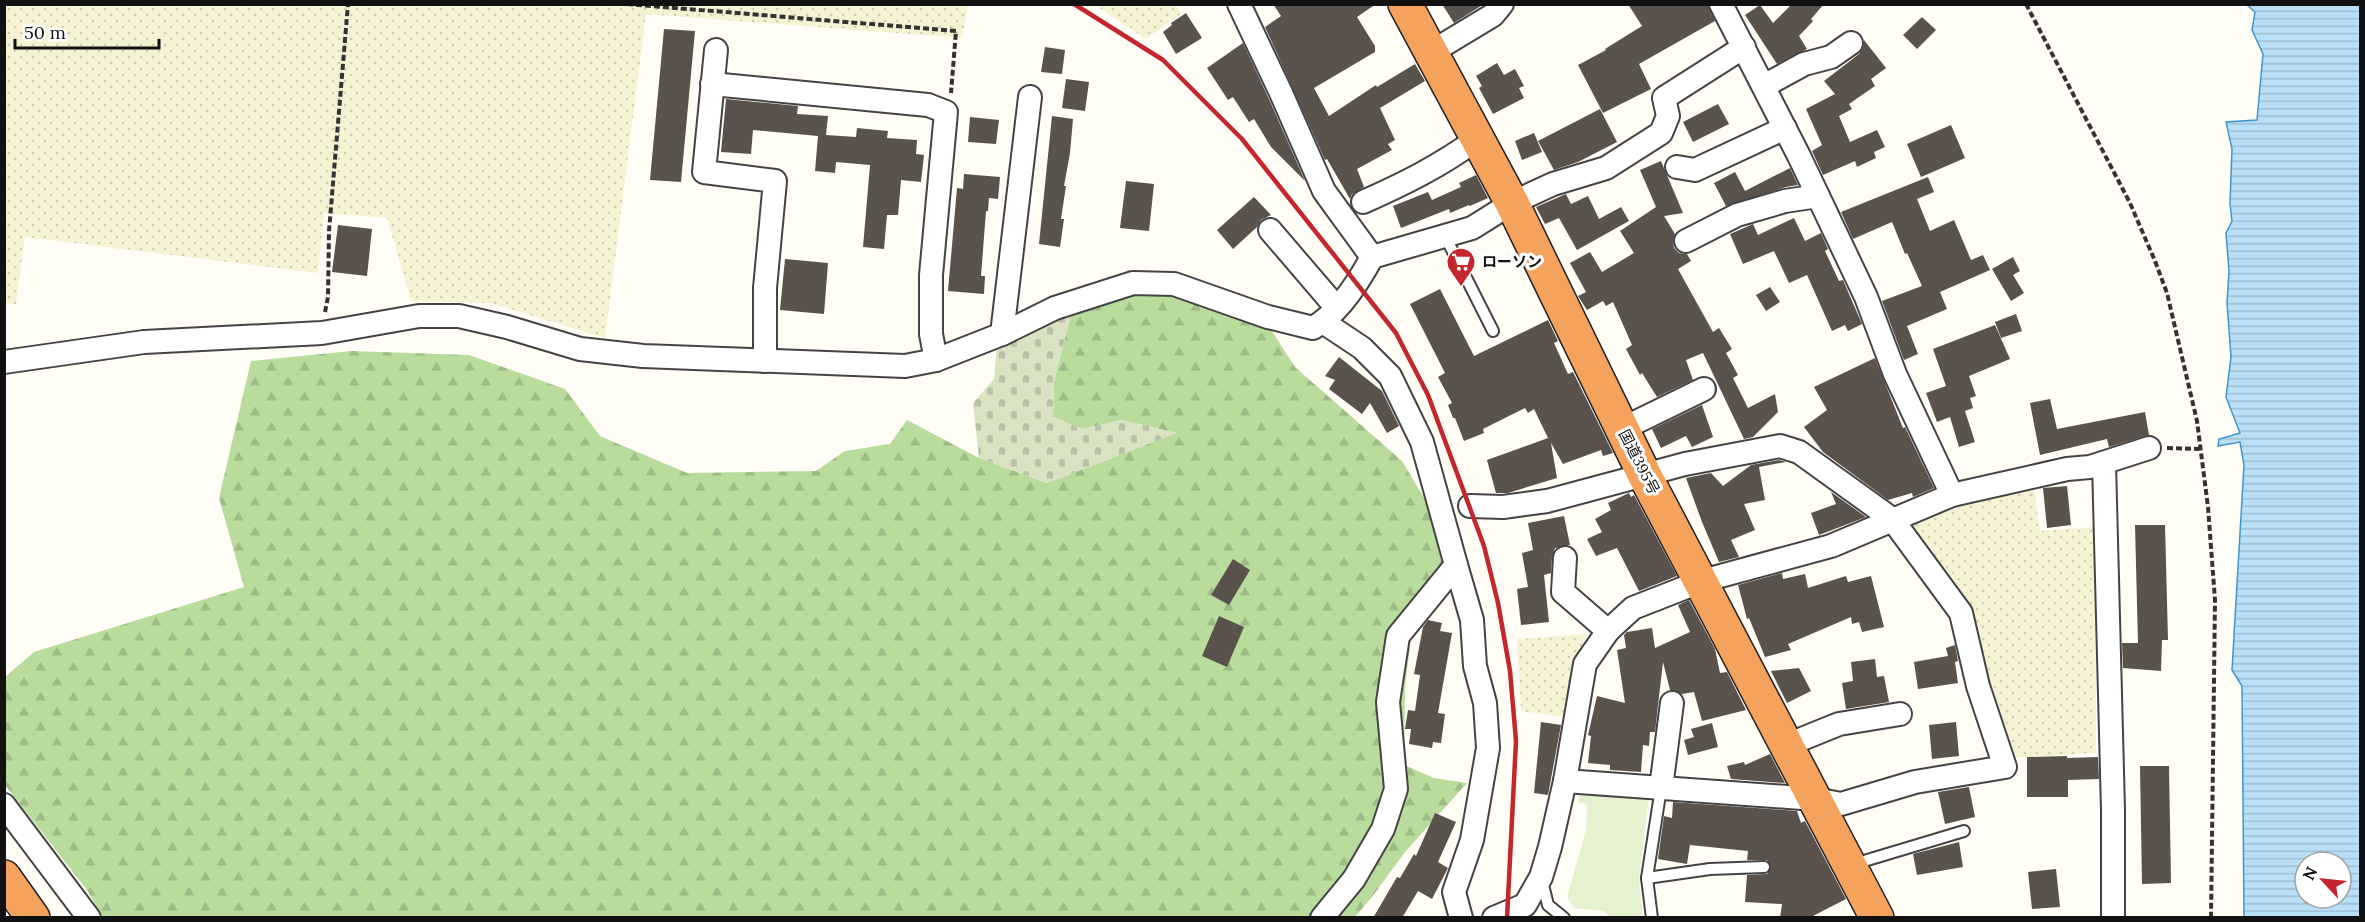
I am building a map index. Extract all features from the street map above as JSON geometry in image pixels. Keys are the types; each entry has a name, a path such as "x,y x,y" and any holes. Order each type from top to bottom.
{"highway":[{"name":"国道395号","path":"1405,4 1512,203 1644,474 1877,918"},
{"path":"4,877 33,918"}],"street":[{"path":"1239,4 1324,191 1372,257"},
{"path":"1430,53 1493,15 1502,4"},
{"path":"1721,4 1785,128 1866,297 1896,374 1952,495"},
{"path":"1764,86 1804,64 1831,57 1851,42"},
{"path":"4,362 144,342 322,333 419,316 459,316 507,327 580,349 643,356 904,366 936,360 1002,334 1055,308 1133,283 1174,284 1268,317 1313,328 1330,314 1357,284 1372,257 1472,228 1512,203 1553,184 1606,168 1661,133 1668,116 1664,98 1744,47"},
{"path":"716,50 704,172 775,181 765,288 765,361"},
{"path":"712,84 928,105 946,112 931,275 931,334 936,360"},
{"path":"1002,334 1030,97"},
{"path":"1677,167 1695,170 1785,128"},
{"path":"1363,202 1413,180 1453,157 1477,139"},
{"path":"1686,241 1737,214 1785,201 1818,196"},
{"path":"1270,230 1330,314 1390,376 1422,442 1472,620 1475,666 1485,704 1488,748 1472,840 1454,892 1461,918"},
{"path":"1622,429 1704,389"},
{"path":"1470,506 1503,507 1547,501 1685,464 1780,446 1799,452 1892,519 1961,613 1978,686 2005,766 1915,782 1841,804 1815,799 1565,781"},
{"path":"1494,918 1525,905 1541,877 1565,781 1585,664 1608,631 1633,608 1702,581 1831,546 1952,495 2104,463 2149,448"},
{"path":"2104,463 2113,810 2113,918"},
{"path":"1565,558 1563,592 1608,631"},
{"path":"1322,918 1354,879 1383,829 1396,789 1388,702 1398,636 1456,565"},
{"path":"1661,788 1672,703"},
{"path":"1787,745 1839,724 1900,714"},
{"path":"4,805 89,918"}],"lane":[{"path":"1445,236 1493,331"},
{"path":"1652,918 1647,879 1661,788"},
{"path":"1851,865 1964,831"},
{"path":"1647,879 1710,869 1764,867"},
{"path":"1541,877 1548,905 1564,918"}],"path":[{"path":"322,333 328,297 327,253 348,4"},
{"path":"627,4 956,31 951,98 946,112"},
{"path":"2025,4 2130,204 2156,261 2167,293 2188,376 2197,421 2208,507 2215,600 2211,918"},
{"path":"2149,448 2199,449"}],"shaded area":[{"path":"5,4 968,5 962,38 646,14 605,338 491,303 411,301 387,218 324,213 318,273 25,237 16,304 5,303"},
{"path":"1095,5 1176,5 1181,14 1146,39"},
{"path":"2034,489 2040,531 2095,527 2096,753 2010,758 1983,678 1904,521"},
{"path":"1587,634 1578,655 1568,717 1521,711 1517,639"}],"green space":[{"path":"1162,271 1270,328 1295,367 1402,461 1433,513 1442,562 1411,637 1405,688 1404,765 1434,778 1467,783 1405,852 1354,918 103,917 87,890 5,785 5,677 34,652 244,587 219,498 251,361 351,351 469,355 565,389 600,436 687,473 816,471 845,451 890,444 907,420 979,458 1047,483 1176,433 1122,420 1082,429 1053,417 1054,381 1072,310 1130,290"},
{"path":"1072,310 1054,381 1053,417 1082,429 1122,420 1177,433 1047,483 979,458 973,403 994,379 997,344"},
{"path":"1582,789 1649,797 1639,879 1643,917 1609,917 1604,911 1574,908 1567,897 1586,830 1587,804 1578,802"}],"water":[{"path":"2247,5 2360,5 2360,917 2244,917 2242,686 2232,670 2244,465 2240,442 2218,446 2219,439 2240,433 2226,397 2231,357 2227,303 2229,271 2226,233 2232,221 2230,204 2232,149 2226,122 2257,120 2263,54 2252,30 2255,12"}],"building":[{"path":"1273,4 1376,4 1357,17 1375,46 1375,52 1314,88 1329,116 1376,85 1377,87 1415,64 1425,81 1380,108 1395,140 1388,144 1392,150 1357,169 1364,187 1352,194 1350,199 1327,159 1325,160 1265,27 1281,16"},
{"path":"1442,4 1484,4 1454,23"},
{"path":"1628,4 1708,4 1715,21 1639,64 1651,89 1603,113 1578,65 1642,26"},
{"path":"1792,4 1824,4 1799,36 1807,49 1777,64 1745,15 1760,5 1773,23"},
{"path":"1186,13 1202,38 1176,54 1163,32 1172,25 1171,23"},
{"path":"1922,17 1936,30 1917,49 1903,35"},
{"path":"664,29 695,31 681,182 650,180"},
{"path":"1864,40 1886,68 1871,79 1875,86 1849,104 1852,109 1839,116 1850,142 1877,130 1885,147 1874,152 1876,158 1857,167 1855,161 1823,175 1812,151 1822,145 1806,109 1835,94 1824,81 1859,54"},
{"path":"1243,43 1305,181 1271,147 1254,119 1249,122 1233,97 1228,100 1207,68"},
{"path":"1045,47 1065,50 1062,74 1041,72"},
{"path":"1497,63 1504,75 1515,69 1524,86 1519,88 1524,98 1493,114 1479,88 1482,86 1476,76"},
{"path":"1066,79 1089,82 1085,111 1062,108"},
{"path":"726,99 798,106 797,114 828,116 826,135 856,137 857,128 888,131 887,138 917,140 916,154 924,155 921,182 901,180 898,215 887,215 884,249 863,247 870,165 836,162 835,173 815,171 818,136 753,130 751,154 721,152"},
{"path":"1718,104 1729,124 1693,142 1683,122"},
{"path":"1600,109 1617,142 1578,162 1554,170 1538,141"},
{"path":"1052,116 1073,119 1064,186 1066,186 1061,219 1064,219 1060,247 1039,244"},
{"path":"970,117 999,120 996,144 968,142"},
{"path":"1951,125 1965,158 1921,177 1907,144"},
{"path":"1534,133 1542,152 1522,160 1515,141"},
{"path":"1661,161 1683,213 1664,216 1675,234 1674,248 1679,253 1687,254 1691,261 1678,269 1713,332 1719,328 1732,349 1726,353 1738,375 1733,378 1748,408 1775,394 1778,412 1753,437 1744,439 1703,353 1686,360 1693,380 1657,397 1642,373 1640,375 1626,349 1632,345 1613,302 1606,306 1603,301 1587,310 1578,296 1586,292 1570,263 1590,252 1602,272 1634,253 1620,231 1656,207 1640,170"},
{"path":"1790,168 1798,185 1726,206 1714,183 1735,172 1745,191"},
{"path":"964,174 1000,177 998,199 989,198 988,211 986,211 981,276 985,276 984,294 948,291 957,188 963,189"},
{"path":"1476,175 1488,198 1450,213 1449,209 1401,228 1393,206 1428,192 1432,200 1461,187 1459,183"},
{"path":"1928,177 1934,192 1917,199 1930,231 1954,220 1971,260 1983,255 1990,270 1940,292 1947,309 1907,326 1918,354 1904,360 1882,301 1922,286 1907,253 1905,254 1892,222 1853,239 1841,212"},
{"path":"1126,181 1154,184 1149,231 1120,228"},
{"path":"1566,194 1571,204 1588,196 1599,219 1621,207 1629,221 1577,250 1559,218 1545,224 1536,207"},
{"path":"1254,197 1271,215 1261,220 1257,227 1233,249 1217,230"},
{"path":"1794,218 1805,241 1821,233 1828,249 1825,251 1839,281 1843,280 1862,324 1848,331 1845,325 1832,331 1807,275 1789,283 1774,251 1743,264 1730,234 1753,224 1758,235"},
{"path":"338,225 372,229 367,276 332,272"},
{"path":"2013,257 2020,271 2013,275 2024,293 2011,301 1992,269"},
{"path":"785,259 828,263 824,314 780,310"},
{"path":"1770,287 1780,302 1766,311 1756,295"},
{"path":"1440,289 1474,356 1548,320 1558,341 1554,343 1568,374 1573,372 1613,453 1603,456 1601,450 1563,464 1551,443 1557,478 1508,493 1496,493 1487,460 1548,438 1534,409 1528,413 1525,408 1483,429 1484,433 1464,441 1448,405 1452,403 1438,377 1445,373 1410,304"},
{"path":"2016,314 2022,331 2001,338 1995,322"},
{"path":"1995,325 2010,359 1969,376 1976,396 1970,398 1973,408 1965,411 1975,442 1959,447 1950,417 1937,422 1926,393 1946,386 1933,349"},
{"path":"1339,357 1382,391 1399,426 1387,433 1370,403 1362,414 1329,389 1335,380 1325,376"},
{"path":"1875,358 1903,428 1905,427 1934,488 1913,497 1912,493 1888,500 1823,452 1804,427 1827,410 1814,387"},
{"path":"2050,399 2057,429 2145,412 2149,435 2109,447 2107,439 2040,455 2030,403"},
{"path":"1702,405 1713,437 1692,447 1686,436 1661,448 1652,429"},
{"path":"1779,460 1786,462 1759,467 1765,500 1744,504 1755,530 1731,540 1739,557 1719,562 1686,478 1711,473 1723,486 1751,465"},
{"path":"2067,486 2071,525 2047,528 2043,488"},
{"path":"1831,492 1866,517 1819,535 1811,513 1836,504"},
{"path":"1629,493 1631,497 1634,495 1677,576 1639,591 1617,548 1596,556 1587,539 1602,532 1595,519 1611,510 1608,503"},
{"path":"1564,516 1570,545 1555,548 1551,573 1544,575 1549,622 1521,625 1517,589 1528,587 1522,553 1533,550 1528,523"},
{"path":"2135,525 2165,525 2168,640 2162,640 2161,671 2123,668 2122,643 2138,643"},
{"path":"1233,559 1250,570 1229,605 1211,595"},
{"path":"1782,573 1783,579 1805,574 1808,588 1846,576 1848,582 1871,576 1884,627 1862,632 1859,622 1852,624 1851,617 1788,644 1791,650 1765,657 1749,618 1747,619 1738,585"},
{"path":"1689,600 1715,649 1720,673 1727,672 1746,710 1702,721 1694,692 1682,694 1670,690 1663,662 1655,732 1650,732 1649,746 1643,745 1641,772 1610,770 1610,765 1588,763 1591,736 1588,735 1597,696 1625,703 1617,650 1626,648 1624,635 1627,632 1652,628 1655,648 1690,632 1678,605"},
{"path":"1219,616 1244,627 1227,667 1202,656"},
{"path":"1428,620 1442,623 1440,631 1452,633 1438,713 1445,714 1441,743 1433,742 1432,748 1409,744 1411,729 1405,729 1408,710 1415,711 1420,675 1414,674 1423,627"},
{"path":"1955,645 1958,683 1918,689 1914,662 1948,656 1946,648"},
{"path":"1875,659 1877,677 1884,676 1889,702 1846,709 1842,683 1853,681 1851,662"},
{"path":"1799,668 1811,691 1787,703 1771,671"},
{"path":"1541,722 1561,725 1548,795 1534,793"},
{"path":"1956,722 1959,756 1932,759 1929,725"},
{"path":"1712,723 1718,747 1688,755 1684,740 1694,737 1691,729"},
{"path":"1770,754 1785,783 1731,779 1727,766 1744,762 1745,765"},
{"path":"2067,756 2067,758 2098,757 2099,779 2068,780 2068,797 2027,797 2027,757"},
{"path":"2140,766 2169,766 2171,883 2142,884"},
{"path":"1969,787 1975,817 1945,824 1938,792"},
{"path":"1673,802 1797,811 1801,823 1805,821 1846,899 1809,918 1780,918 1782,904 1745,902 1747,875 1767,874 1771,867 1767,860 1747,860 1748,851 1690,845 1687,864 1658,859 1664,816 1672,818"},
{"path":"1435,813 1456,822 1438,862 1448,868 1432,899 1418,891 1402,918 1373,918 1397,877 1400,878 1414,854 1416,856"},
{"path":"1959,842 1963,867 1917,875 1913,854"},
{"path":"2056,869 2060,907 2032,909 2028,872"}],"railway":[{"path":"1074,4 1163,60 1242,139 1396,333 1428,395 1484,546 1498,603 1510,671 1516,741 1507,918"}],"place":[{"name":"ローソン","path":"1461,288"}]}
